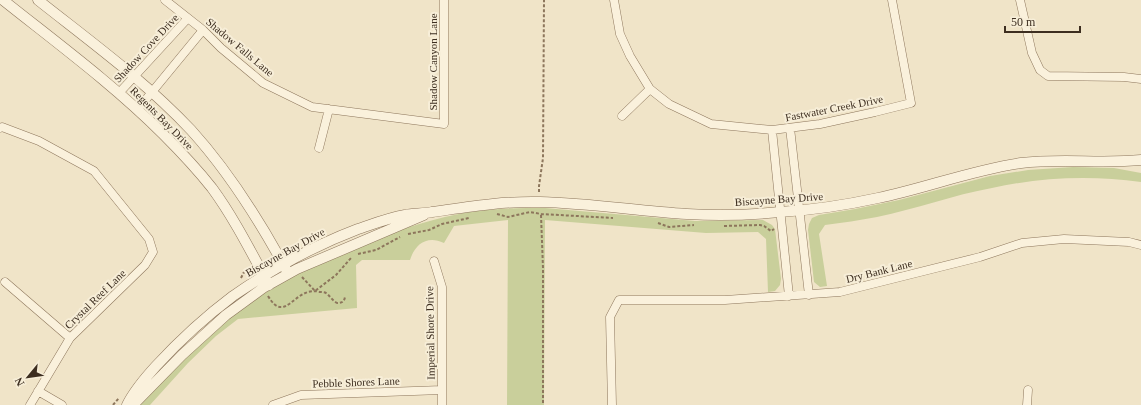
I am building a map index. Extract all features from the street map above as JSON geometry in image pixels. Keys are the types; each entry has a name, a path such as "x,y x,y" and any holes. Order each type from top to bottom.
{"street":[{"name":"Regents Bay Drive","path":"3,0 138,109 179,150 211,188 236,224 269,285"},
{"name":"Regents Bay Drive","path":"38,0 134,76 191,131 221,167 254,212 285,269"},
{"name":"Shadow Falls Lane","path":"165,0 203,30 221,48 264,83 312,107 444,124"},
{"name":"Shadow Canyon Lane","path":"444,0 444,124"},
{"name":"Fastwater Creek Drive","path":"614,0 620,34 630,56 650,88 670,104 711,124 772,130 820,124 912,102 892,0"},
{"path":"1020,0 1032,53 1040,70 1048,76 1124,77 1141,79"},
{"name":"Shadow Cove Drive","path":"119,93 188,18"},
{"path":"138,109 203,30"},
{"path":"622,116 650,88"},
{"path":"319,148 329,109"},
{"name":"Crystal Reef Lane","path":"0,128 2,127 39,141 94,171 149,239 153,252 146,264 70,338 30,405"},
{"path":"790,128 809,295"},
{"path":"772,130 789,296"},
{"name":"Biscayne Bay Drive","path":"133,405 182,355 226,315 269,285 285,269 335,238 382,220 406,214 429,213 492,203 540,202 690,214 752,214 780,212 834,206 878,198 975,172 1022,163 1080,160 1127,162 1141,160"},
{"name":"Biscayne Bay Drive","path":"1127,162 1141,167"},
{"name":"Dry Bank Lane","path":"612,405 610,317 618,300 725,300 848,291 980,257 1022,243 1064,239 1129,242 1141,245"},
{"name":"Imperial Shore Drive","path":"434,261 442,287 442,405"},
{"name":"Biscayne Bay Drive","path":"127,405 131,397 150,373 178,342 218,307 264,275 285,269"},
{"path":"5,282 70,338"},
{"name":"Pebble Shores Lane","path":"274,405 301,395 442,390"},
{"path":"1027,405 1028,390"},
{"path":"38,391 62,405"}],"path":[{"path":"494,214 508,217 530,212 620,219"},
{"path":"356,255 376,250 409,233 430,230 442,224 470,218"},
{"path":"656,222 669,227 694,225"},
{"path":"717,226 764,226 771,231 781,223"},
{"path":"315,290 331,279 352,256"}],"green space":[{"path":"1073,167 1114,168 1141,173 1141,182 1104,178 1066,178 1029,181 977,191 877,217 825,225 819,234 827,286 820,287 814,282 808,230 812,218 819,215 899,200 990,176 1028,170"},
{"path":"545,208 695,221 763,220 772,225 775,229 781,279 780,285 775,291 768,292 766,239 758,232 706,233 545,220 544,405 507,405 508,220 454,226 444,243 432,240 422,242 415,249 410,260 362,260 356,265 357,308 238,319 216,336 188,363 150,405 140,405 187,356 217,328 270,290 314,265 339,253 395,232 444,217 488,210"}]}
